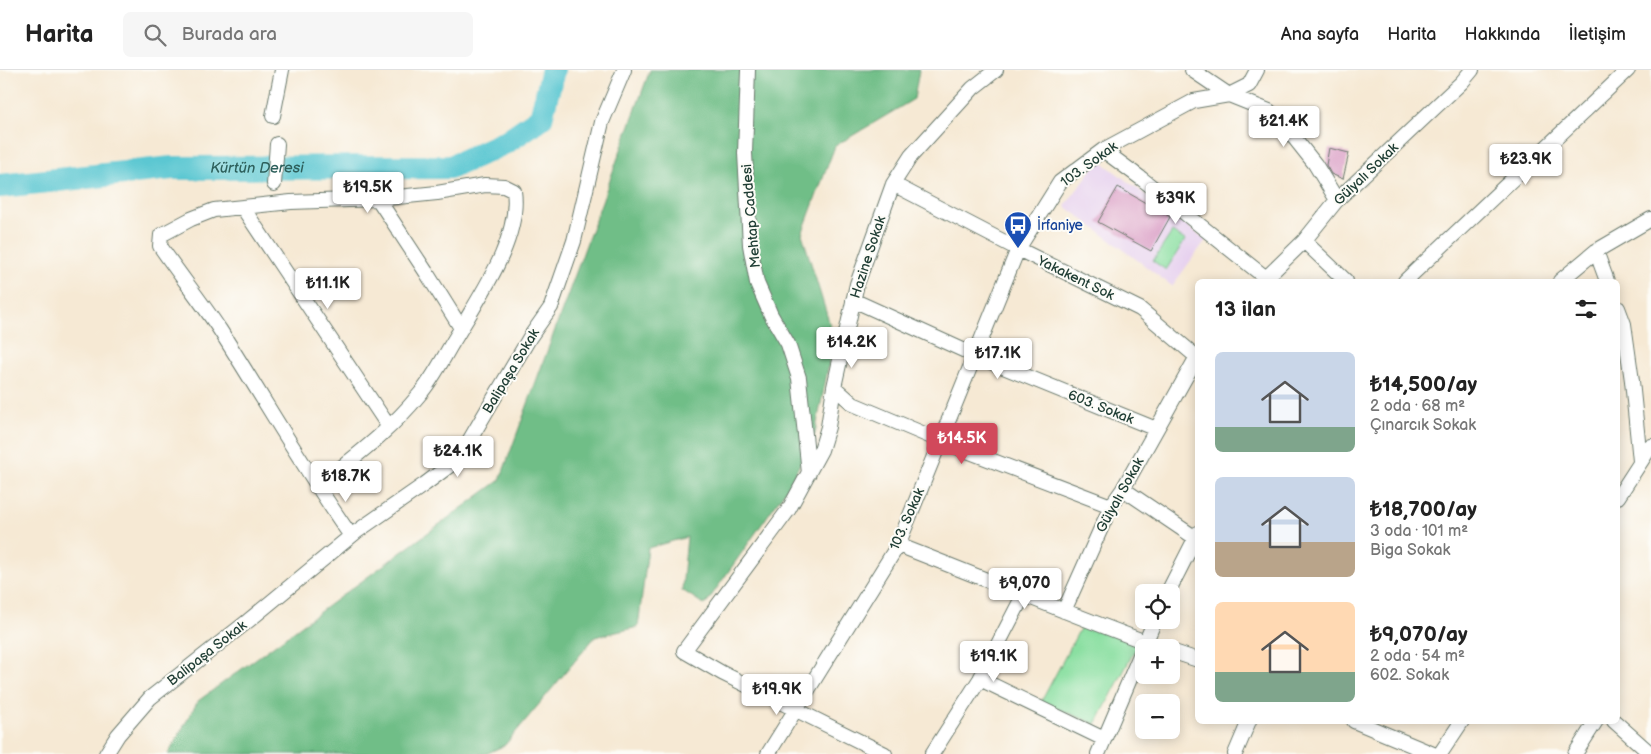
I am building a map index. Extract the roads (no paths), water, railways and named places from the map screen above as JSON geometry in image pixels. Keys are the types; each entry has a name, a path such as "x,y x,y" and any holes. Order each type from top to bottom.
{"street":[{"path":"273,116 282,70"},
{"name":"Balipaşa Sokak","path":"106,754 118,735 150,698 248,621 351,536 425,484 449,466 462,453 530,337 550,307 574,241 602,122 624,70"},
{"name":"Mehtap Caddesi","path":"748,70 745,152 750,245 757,283 771,314 788,344 799,378 809,473"},
{"name":"Hazine Sokak","path":"797,710 722,673 684,651 789,509 821,450 828,427 834,387 857,284 893,184 911,156 973,88 996,70"},
{"path":"1192,70 1229,95 1269,111 1288,130 1315,164 1337,200"},
{"name":"103. Sokak","path":"768,754 898,545 1018,249 1060,182 1103,150 1194,101 1229,95 1249,85 1257,70"},
{"name":"Gülyalı Sokak","path":"1265,279 1304,240 1337,200 1462,82 1472,70"},
{"path":"1412,279 1628,70"},
{"path":"274,184 277,144"},
{"path":"1103,150 1142,179 1263,279"},
{"name":"Yakakent Sok","path":"893,184 1018,249 1140,309 1195,355"},
{"path":"317,487 367,448 421,394 495,271 511,231 516,201 514,191 504,186 485,185 378,199 291,202 214,210 191,219 161,235 160,246 219,329 317,487 351,536"},
{"path":"378,199 461,328"},
{"path":"243,208 389,427"},
{"path":"1562,279 1596,251 1651,219"},
{"path":"1304,240 1344,279"},
{"path":"1596,251 1606,279"},
{"name":"603. Sokak","path":"853,300 974,355 1156,429"},
{"path":"1620,313 1624,324 1632,381 1640,461"},
{"name":"Gülyalı Sokak","path":"1064,611 1111,506 1123,489 1195,361"},
{"path":"834,387 853,404 940,441 1111,506"},
{"path":"1620,494 1651,446"},
{"path":"1123,489 1195,534"},
{"path":"1172,584 1195,537"},
{"path":"898,545 1137,639"},
{"path":"932,754 980,679 1024,594"},
{"path":"1180,654 1195,659"},
{"path":"1098,754 1135,666"},
{"path":"980,679 1104,739"},
{"path":"797,710 885,754"},
{"path":"1235,754 1247,724"},
{"path":"1361,724 1433,754"},
{"path":"1440,754 1460,724"},
{"path":"1575,754 1594,724"},
{"path":"1617,724 1651,754"}],"waterway":[{"name":"Kürtün Deresi","path":"0,186 172,168 451,167 506,142 541,118 553,70"}],"place":[{"name":"İrfaniye","path":"1018,249"}]}
